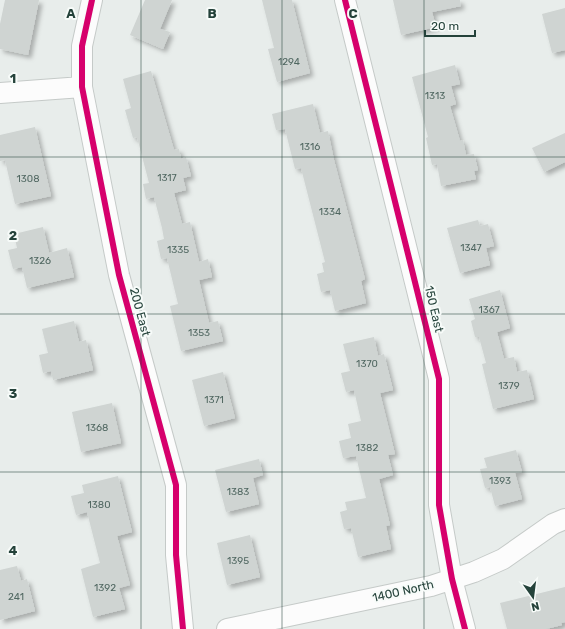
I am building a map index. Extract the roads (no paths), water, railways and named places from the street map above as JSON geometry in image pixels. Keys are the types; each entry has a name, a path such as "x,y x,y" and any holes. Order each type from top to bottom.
{"street":[{"name":"200 East","path":"92,0 82,46 82,87 119,275 176,485 176,555 183,629"},
{"name":"150 East","path":"345,0 439,378 439,505 452,579 465,629"},
{"path":"0,93 82,87"},
{"name":"1400 North","path":"227,629 431,586 474,572 503,559 553,524 565,519"}]}
